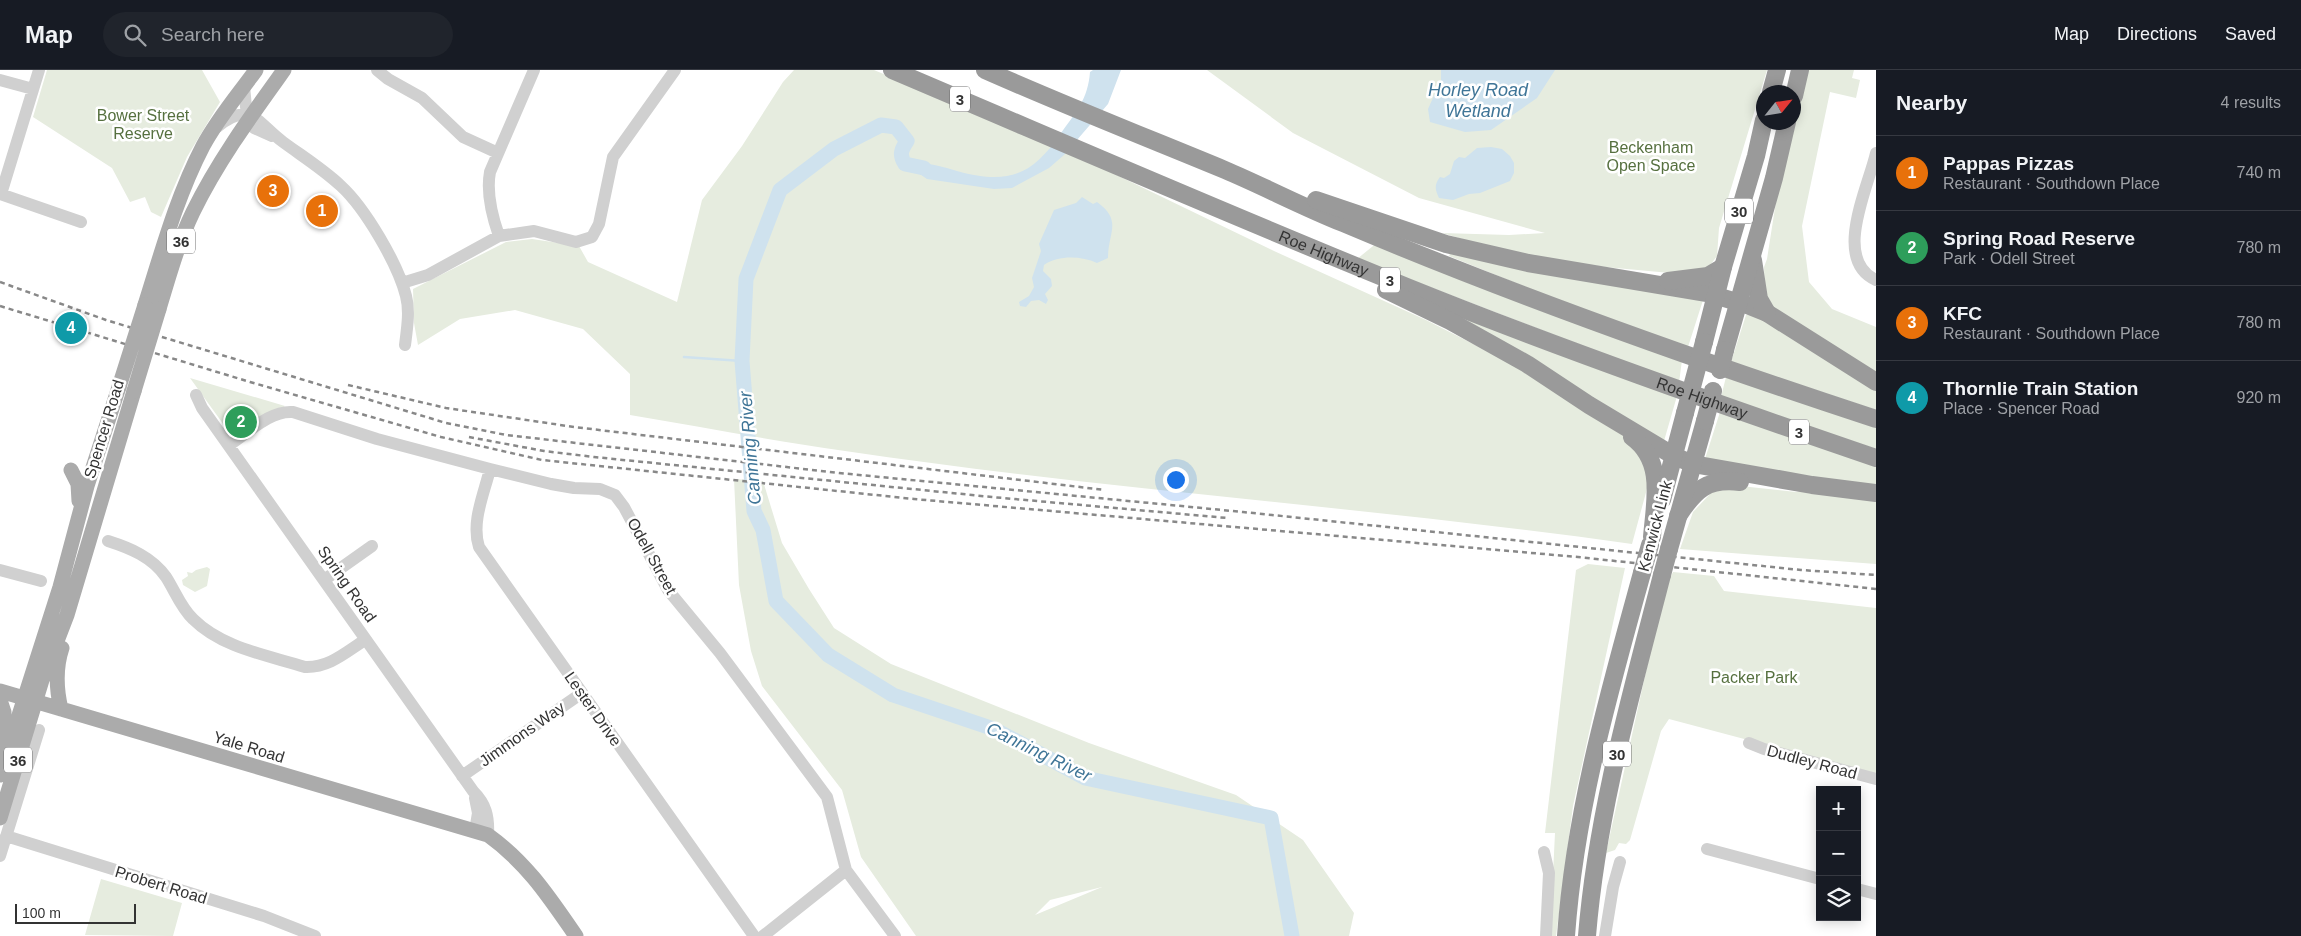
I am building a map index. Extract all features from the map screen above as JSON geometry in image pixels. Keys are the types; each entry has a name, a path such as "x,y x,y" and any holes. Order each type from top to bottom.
{"highway":[{"name":"Roe Highway","path":"892,70 1214,208 1408,287 1601,362 1722,406 1876,458"},
{"name":"3","path":"985,70 1124,130 1226,171 1343,223 1508,289 1744,376 1876,419"},
{"path":"1773,85 1777,70"},
{"path":"1797,85 1800,70"},
{"name":"Kenwick Link","path":"1566,936 1582,809 1608,698 1723,267 1756,156 1762,130"},
{"name":"Kenwick Link","path":"1587,936 1594,866 1604,810 1662,575 1752,255 1785,130"},
{"path":"1226,171 1257,178 1446,244 1528,263 1717,295 1739,302 1767,313 1876,382"},
{"path":"1214,208 1271,237 1450,321 1527,364 1589,405 1674,456 1693,464 1812,485 1876,493"},
{"path":"1752,255 1758,299 1767,313"},
{"path":"1655,284 1673,279 1708,276 1723,267"},
{"path":"1589,405 1639,442 1652,461 1656,483 1651,541"},
{"path":"1678,516 1692,495 1718,481 1729,480 1793,487 1812,485"}],"main road":[{"name":"Spencer Road","path":"0,775 30,700 42,680 67,615 134,391 163,247 189,176 212,130 256,70"},
{"name":"Spencer Road","path":"0,818 87,486 119,387 184,233 211,177 284,70"},
{"path":"163,247 174,232 194,182 201,176 211,177"},
{"path":"65,566 65,553 80,496 76,476 71,470"},
{"path":"61,710 56,687 57,673 66,638 67,615"},
{"name":"Yale Road","path":"0,691 482,833"},
{"path":"0,700 4,712 4,742 0,754"},
{"path":"482,833 510,852 534,876 576,936"}],"street":[{"path":"39,70 0,194 81,222"},
{"path":"377,70 388,79 422,98 463,137 498,153"},
{"path":"499,236 493,218 488,188 490,172 534,70"},
{"path":"402,283 428,275 499,236 534,231 576,242 592,237 598,224 613,157 675,70"},
{"path":"0,80 33,90"},
{"path":"244,86 246,107 251,116"},
{"path":"212,130 237,115 251,116 261,121 279,139 334,180 354,201 379,238 402,283 406,297 408,324 405,345"},
{"path":"1876,153 1874,172 1854,232 1854,249 1862,271 1876,280"},
{"name":"Spring Road","path":"196,395 202,408 365,640 482,801 488,815 482,833"},
{"name":"Odell Street","path":"229,446 274,415 283,411 293,412 377,440 551,484 574,488 600,489 615,495 624,507 668,590 720,654 826,797 846,870"},
{"name":"Lester Drive","path":"490,469 476,524 475,536 479,547 754,936"},
{"path":"108,541 131,549 151,561 165,576 192,619 210,634 233,645 305,667 316,668 328,664 365,640"},
{"path":"324,580 372,546"},
{"path":"0,570 40,581"},
{"name":"Jimmons Way","path":"462,776 582,693"},
{"path":"0,856 39,730"},
{"name":"Dudley Road","path":"1749,743 1764,749 1876,779"},
{"name":"Probert Road","path":"6,836 264,916 315,936"},
{"path":"1707,848 1816,878"},
{"path":"1544,852 1549,873 1546,936"},
{"path":"1605,936 1613,886 1620,862"},
{"path":"763,936 846,870 895,936"},
{"path":"1861,890 1876,894"}],"green space":[{"name":"Bower Street Reserve","path":"47,70 202,70 220,102 187,157 161,217 151,212 145,197 130,202 112,168 33,117"},
{"path":"794,70 874,70 1073,154 1274,251 1426,320 1544,380 1628,439 1647,460 1648,485 1632,544 1435,519 943,465 792,443 630,415 630,374 583,329 515,310 460,319 418,345 414,323 413,289 506,242 532,239 579,246 588,262 677,302 702,200 742,146 783,82"},
{"name":"Beckenham Open Space","path":"1207,70 1767,70 1762,85 1756,85 1756,106 1719,228 1717,256 1708,268 1681,274 1605,267 1514,254 1442,233 1509,235 1545,233 1419,198 1293,133"},
{"path":"1808,70 1854,70 1852,78 1860,80 1856,98 1830,92 1802,226 1809,282 1832,309 1876,327 1876,373 1765,303 1764,267 1767,259 1783,157 1791,130 1801,130 1801,94"},
{"path":"1378,242 1682,360 1679,383 1357,259"},
{"path":"1452,249 1704,297 1688,347 1570,305 1449,256"},
{"path":"1453,312 1677,396 1664,441"},
{"path":"1752,313 1876,384 1876,410 1731,362 1746,315"},
{"path":"1727,373 1876,426 1876,449 1721,397"},
{"path":"190,378 285,406 234,439"},
{"path":"1720,412 1876,465 1876,489 1704,462"},
{"path":"734,479 763,481 782,543 834,628 891,664 1089,743 1236,795 1303,840 1354,913 1349,936 916,936 861,857 842,790 762,686 751,651 739,585","holes":["1102,887 1035,915 1050,900"]},
{"path":"1731,485 1796,492 1806,490 1876,499 1876,564 1680,549 1693,512 1711,493 1710,491"},
{"path":"1588,564 1625,568 1573,806 1556,936 1550,936 1555,833 1545,833 1576,570"},
{"path":"207,567 210,569 207,586 195,592 183,585 182,580 188,576 187,572 192,573"},
{"name":"Packer Park","path":"1673,572 1714,576 1724,591 1876,608 1876,774 1669,719 1661,731 1630,840 1626,844 1619,843 1615,850 1606,853 1667,576 1671,576"},
{"path":"101,879 182,903 173,936 85,935"}],"water":[{"path":"1093,70 1121,70 1108,104 1064,155 1049,168 1012,188 994,189 927,179 905,164 931,164 991,177 1005,176 1029,168 1050,148 1076,112 1084,98 1090,72"},
{"name":"Horley Road Wetland","path":"1441,70 1555,70 1537,98 1491,130 1465,132 1430,122 1428,109 1441,80"},
{"path":"1491,147 1502,149 1510,156 1514,163 1514,173 1510,181 1480,193 1469,194 1453,200 1439,198 1436,190 1437,182 1440,177 1444,178 1450,174 1454,161 1459,157 1465,158 1477,148"},
{"path":"1082,197 1093,204 1097,202 1110,215 1112,227 1108,258 1097,263 1084,259 1063,258 1044,265 1043,271 1051,279 1052,286 1045,294 1048,300 1046,304 1039,300 1031,301 1026,307 1020,306 1019,302 1029,296 1034,287 1032,278 1041,251 1039,244 1054,210 1076,203"}],"waterway":[{"name":"Canning River","path":"924,168 905,164 902,152 907,141 896,127 881,125 834,149 780,190 746,279 742,361 754,511 763,530 776,601 828,655 893,695 994,729 1085,778 1271,818 1292,936"},
{"path":"684,357 742,361"}],"railway":[{"path":"0,282 106,320 446,423 506,435 839,473 1243,512 1801,570 1876,575"},
{"path":"0,306 250,382 441,437 542,460 914,499 1578,557 1876,589"},
{"path":"348,385 446,408 574,427 1105,490"},
{"path":"469,437 544,451 594,457 992,497 1227,518"}],"place":[{"name":"KFC","path":"273,191"},
{"name":"Pappas Pizzas","path":"322,211"},
{"name":"Thornlie Train Station","path":"71,328"},
{"name":"Spring Road Reserve","path":"241,422"}]}
